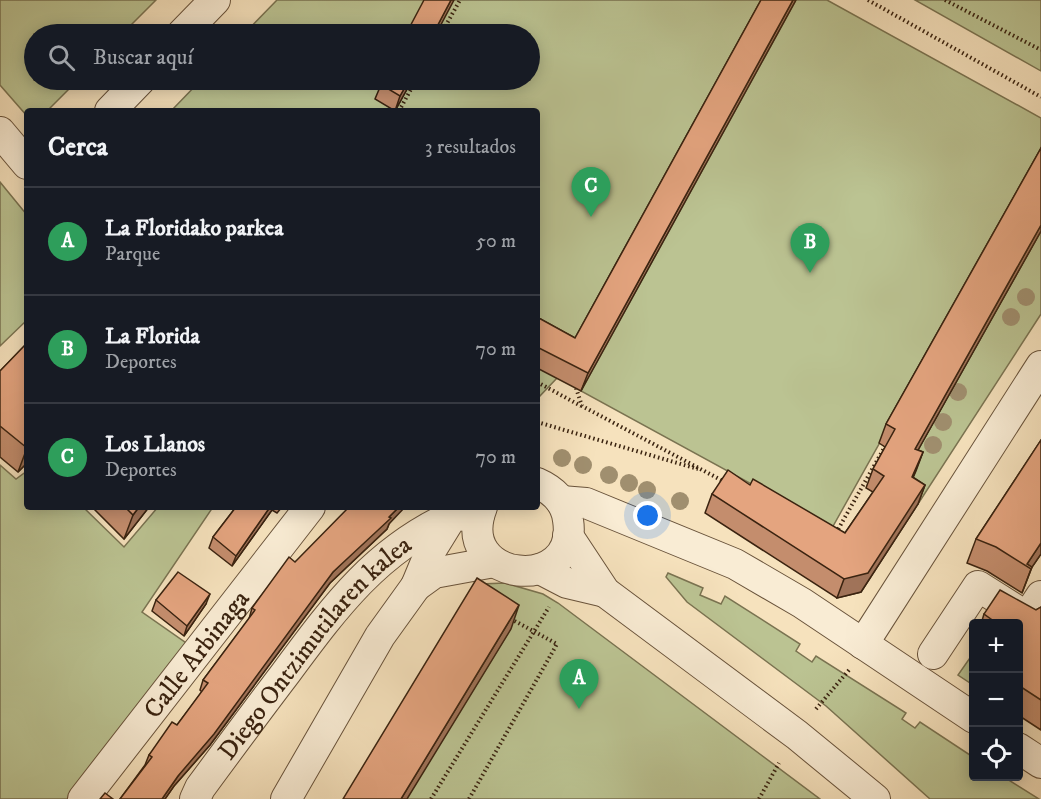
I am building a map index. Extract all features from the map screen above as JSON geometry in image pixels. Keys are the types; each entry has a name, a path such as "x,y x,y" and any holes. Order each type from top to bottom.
{"street":[{"path":"192,24 215,0"},
{"path":"113,108 130,90"},
{"path":"856,657 1041,366"},
{"path":"540,484 551,490 561,501 567,513 569,534 605,592 797,735 875,799"},
{"path":"561,501 586,503 735,564 802,603 856,657 969,715"},
{"name":"Calle Arbinaga","path":"83,799 308,510"},
{"path":"471,513 480,542 494,562 508,570 524,573 540,569 560,555 569,534"},
{"name":"Diego Ontzimutilaren kalea","path":"286,799 380,636 416,586 431,550 471,513"},
{"name":"Diego Ontzimutilaren kalea","path":"195,799 205,781 340,599 381,560 421,531 471,513"},
{"path":"569,534 631,522"},
{"name":"Diego Ontzimutilaren kalea","path":"416,586 434,573 494,562"},
{"path":"540,569 567,583 605,592"},
{"path":"933,654 978,586 1027,617 1041,596"},
{"path":"1023,751 1041,763"}],"path":[{"path":"447,24 460,0"},
{"path":"868,0 1041,97"},
{"path":"945,0 1041,50"},
{"path":"401,108 411,90"},
{"path":"581,377 576,388 582,406"},
{"path":"540,384 726,483"},
{"path":"540,423 705,472"},
{"path":"832,539 887,442"},
{"path":"431,799 536,632 550,605"},
{"path":"469,799 557,644 506,616"},
{"path":"816,709 856,657"},
{"path":"759,799 779,763"}],"green space":[{"path":"0,0 156,0 132,24 24,24 24,90 68,90 50,108 24,108 24,113 0,85"},
{"path":"277,0 764,0 557,378 540,396 540,108 174,108 191,90 540,90 540,24 254,24"},
{"path":"796,0 827,0 1041,118 1041,155 832,528 581,391"},
{"path":"915,0 1041,0 1041,71"},
{"path":"0,182 24,211 24,323 0,346"},
{"path":"1041,231 1041,314 918,504 897,491 889,449"},
{"path":"0,465 16,479 24,473 24,510 86,510 124,547 155,510 211,510 142,612 189,645 67,799 0,799"},
{"path":"668,573 703,588 700,595 721,604 725,596 800,644 796,651 812,662 816,656 906,713 902,719 915,728 920,722 969,754 969,781 1010,781 1039,799 930,799 826,706 687,602 666,577"},
{"path":"505,583 543,594 558,603 820,799 406,799 510,630 481,584"},
{"path":"969,659 969,682 958,675"}],"building":[{"path":"424,0 451,0 438,24 411,24"},
{"path":"761,0 793,0 588,373 540,349 540,319 575,338"},
{"path":"390,90 403,90 400,96"},
{"path":"1041,148 1041,225 915,449 923,452 912,477 925,485 868,573 844,579 712,494 728,470 750,485 753,479 845,533 884,476 873,469 895,429 886,424"},
{"path":"24,346 24,446 0,426 0,371"},
{"path":"1041,440 1041,543 1027,564 1032,567 1031,569 996,547 976,539"},
{"path":"234,510 268,510 236,556 213,537"},
{"path":"346,510 396,510 389,517 391,518 333,572 214,734 178,776 162,799 120,799 152,757 149,755 172,722 177,725 208,683 203,680 255,610 252,608 289,557 295,562"},
{"path":"178,572 210,594 187,626 156,600"},
{"path":"477,578 519,605 401,799 343,799"},
{"path":"1000,590 1036,610 1041,607 1041,700 1023,688 1023,619 991,619 984,614"},
{"path":"105,793 113,799 100,799"}],"place":[{"name":"Los Llanos","path":"591,217"},
{"name":"La Florida","path":"810,273"},
{"name":"La Floridako parkea","path":"579,709"}]}
